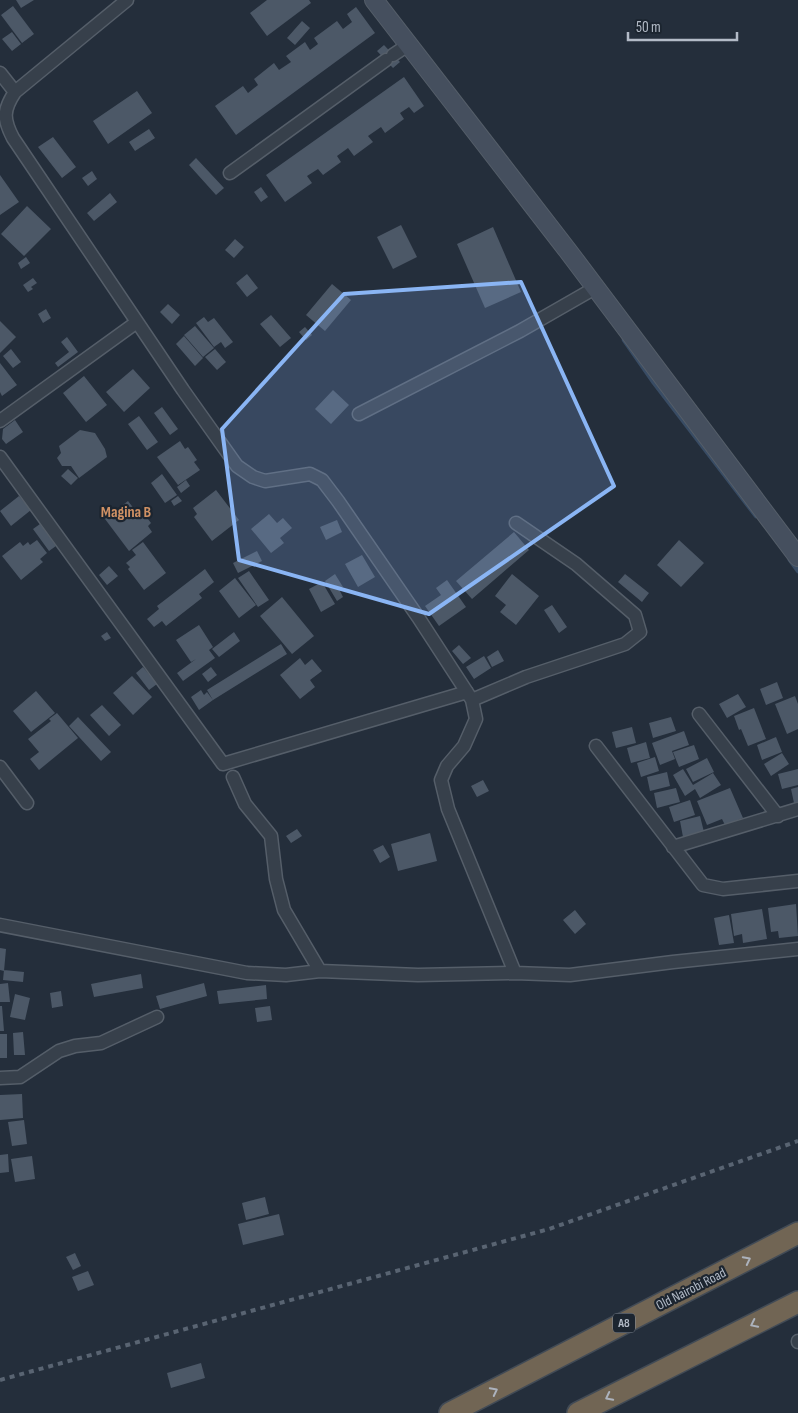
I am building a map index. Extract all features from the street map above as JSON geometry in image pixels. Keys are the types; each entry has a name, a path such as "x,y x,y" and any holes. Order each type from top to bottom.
{"highway":[{"name":"Old Nairobi Road","path":"450,1413 798,1233"},
{"path":"578,1413 798,1302"}],"street":[{"path":"128,0 15,92 8,102 5,114 7,126 137,322 237,466 253,477 265,481 310,474 322,480 413,609 469,696 476,719 464,746 447,766 441,780 448,809 515,973"},
{"path":"374,0 396,53 595,288 798,557"},
{"path":"230,173 396,53"},
{"path":"0,73 15,92"},
{"path":"359,414 520,331 595,288"},
{"path":"0,421 137,322"},
{"path":"0,457 223,764 469,696 625,644 640,632 634,615 576,564 516,524"},
{"path":"699,714 778,816"},
{"path":"596,746 703,885 723,889 798,881"},
{"path":"0,767 27,803"},
{"path":"233,777 245,804 271,836 276,879 284,910 320,971"},
{"path":"673,846 798,809"},
{"path":"0,924 247,973 286,975 320,971 418,976 515,973 570,975 798,949"},
{"path":"0,1078 20,1077 59,1051 75,1046 101,1043 157,1017"}],"highlighted area":[{"path":"521,282 614,486 429,614 239,560 222,429 344,294"}],"building":[{"path":"16,0 34,0 21,8"},
{"path":"267,0 309,0 311,3 267,36 250,13"},
{"path":"13,6 34,34 22,43 1,15"},
{"path":"356,7 375,33 236,135 215,106 243,86 248,93 258,85 254,79 274,63 279,70 291,62 286,56 305,42 310,50 318,44 314,38 337,21 343,29 352,22 347,14"},
{"path":"302,21 310,28 295,45 287,38"},
{"path":"12,32 21,44 12,51 2,39"},
{"path":"384,45 400,62 393,68 377,51"},
{"path":"404,77 424,106 414,113 409,107 400,113 404,119 385,133 381,127 368,136 373,142 354,156 348,148 337,156 341,162 323,175 318,169 307,176 312,183 285,202 266,175"},
{"path":"137,91 152,113 108,144 93,121"},
{"path":"149,129 155,138 135,151 129,142"},
{"path":"53,137 76,167 62,178 38,147"},
{"path":"196,158 224,188 216,195 189,165"},
{"path":"92,171 97,179 88,186 82,178"},
{"path":"0,175 19,202 0,215"},
{"path":"261,187 268,197 261,202 254,192"},
{"path":"110,193 117,202 94,221 87,213"},
{"path":"27,206 51,229 24,256 1,234"},
{"path":"401,225 417,257 393,269 377,237"},
{"path":"493,227 521,292 485,308 457,244"},
{"path":"235,239 244,247 234,258 225,250"},
{"path":"26,257 30,263 21,269 18,263"},
{"path":"247,274 258,288 247,297 236,283"},
{"path":"33,278 37,283 28,292 23,285"},
{"path":"332,284 351,300 325,331 306,315"},
{"path":"168,304 180,315 172,324 160,312"},
{"path":"46,309 51,318 43,323 38,314"},
{"path":"271,315 291,338 280,347 260,324"},
{"path":"204,317 208,322 214,318 233,342 225,348 221,342 214,347 196,323"},
{"path":"0,321 16,337 0,353"},
{"path":"195,326 214,348 203,357 184,335"},
{"path":"305,327 312,335 306,340 299,332"},
{"path":"184,336 203,358 195,366 176,344"},
{"path":"67,337 78,352 58,367 55,363 69,352 61,342"},
{"path":"11,349 21,362 13,368 3,356"},
{"path":"215,349 226,362 217,370 205,357"},
{"path":"0,363 17,385 2,396 0,392"},
{"path":"133,369 150,388 124,412 106,392"},
{"path":"84,376 107,405 86,422 63,393"},
{"path":"333,390 349,405 331,424 315,409"},
{"path":"162,407 178,429 170,435 154,413"},
{"path":"139,416 158,442 147,450 128,424"},
{"path":"15,420 23,432 6,444 2,439 3,429"},
{"path":"80,430 95,433 105,449 107,457 79,478 71,466 62,466 57,458 61,453 59,446"},
{"path":"180,441 185,449 188,447 197,460 194,462 200,470 178,485 157,457"},
{"path":"68,469 78,478 71,485 61,476"},
{"path":"162,474 177,495 165,503 151,483"},
{"path":"186,480 190,486 181,493 177,487"},
{"path":"216,490 239,520 212,541 194,517 197,514 193,508"},
{"path":"19,496 31,510 11,526 0,511"},
{"path":"178,496 182,501 174,506 171,501"},
{"path":"128,501 138,514 142,511 151,523 148,526 152,532 129,551 105,519"},
{"path":"269,514 277,523 283,518 292,528 280,538 284,543 271,553 251,529"},
{"path":"337,520 342,532 326,540 320,527"},
{"path":"40,524 56,546 49,551 33,529"},
{"path":"514,532 529,550 472,599 456,581"},
{"path":"37,540 47,553 40,559 43,562 21,580 2,556 20,542 23,546 28,542 30,545"},
{"path":"679,540 704,563 681,587 657,565"},
{"path":"143,542 166,573 144,590 128,569 130,567 126,563 136,555 132,550"},
{"path":"257,551 262,561 238,573 233,563"},
{"path":"362,555 375,577 358,587 345,564"},
{"path":"109,566 118,576 107,585 99,575"},
{"path":"205,569 214,582 199,594 202,598 166,626 162,621 154,627 147,619 159,609 157,606"},
{"path":"249,571 269,600 258,607 238,578"},
{"path":"335,574 343,587 339,589 343,597 337,601 325,581"},
{"path":"512,574 539,596 516,625 500,612 506,605 495,596"},
{"path":"625,574 649,593 642,602 618,582"},
{"path":"235,578 256,605 239,618 219,591"},
{"path":"447,580 466,607 439,626 425,606 441,595 436,588"},
{"path":"322,582 335,604 321,612 309,589"},
{"path":"282,597 314,636 292,654 260,616"},
{"path":"552,605 567,627 559,633 544,610"},
{"path":"199,625 213,647 209,650 215,658 183,681 177,673 196,659 191,662 176,640"},
{"path":"107,632 111,638 105,641 101,636"},
{"path":"234,632 240,641 219,657 212,649"},
{"path":"281,644 287,654 213,700 207,690"},
{"path":"459,645 471,658 463,664 452,651"},
{"path":"498,650 504,661 492,667 487,657"},
{"path":"484,656 491,668 474,679 466,667"},
{"path":"300,658 305,665 312,659 322,671 310,680 315,687 300,699 280,675"},
{"path":"143,667 157,684 149,690 136,673"},
{"path":"211,667 217,675 208,682 202,674"},
{"path":"132,676 152,697 133,715 113,693"},
{"path":"777,682 783,698 766,705 760,689"},
{"path":"201,690 204,695 207,692 213,700 199,710 191,697"},
{"path":"36,691 55,713 31,732 13,711"},
{"path":"738,694 746,707 727,718 719,704"},
{"path":"795,696 798,704 798,729 787,734 775,704"},
{"path":"102,705 121,725 109,736 90,715"},
{"path":"754,708 766,739 748,746 734,716"},
{"path":"57,713 78,738 39,770 30,759 39,752 28,739 51,721 49,719"},
{"path":"78,717 111,752 101,761 69,726"},
{"path":"671,717 676,731 653,738 649,723"},
{"path":"632,727 636,743 616,748 612,732"},
{"path":"684,731 689,745 672,751 675,759 660,765 652,743"},
{"path":"776,737 782,752 762,760 757,745"},
{"path":"646,742 650,758 631,763 627,748"},
{"path":"694,745 699,759 679,767 673,752"},
{"path":"782,753 789,764 771,776 764,764"},
{"path":"655,757 659,771 641,777 637,763"},
{"path":"707,758 714,772 693,782 686,769"},
{"path":"683,769 693,785 713,773 721,785 700,798 695,789 685,796 673,775"},
{"path":"798,769 798,785 782,789 778,774"},
{"path":"667,772 670,786 650,791 647,777"},
{"path":"483,780 489,791 477,797 471,786"},
{"path":"798,787 798,802 794,803 791,789"},
{"path":"676,788 680,802 657,808 654,793"},
{"path":"730,788 743,818 725,825 722,819 707,825 697,801"},
{"path":"690,800 695,815 674,822 669,807"},
{"path":"700,816 704,832 683,837 680,821"},
{"path":"297,829 302,836 291,843 286,836"},
{"path":"430,833 437,861 398,871 391,844"},
{"path":"383,845 390,857 380,863 373,850"},
{"path":"796,904 798,936 779,938 778,931 771,932 768,908"},
{"path":"762,909 767,939 743,943 742,934 734,936 731,914"},
{"path":"575,910 586,924 575,934 563,920"},
{"path":"729,915 734,943 719,945 714,918"},
{"path":"0,948 6,949 4,971 0,970"},
{"path":"4,970 24,972 23,982 3,980"},
{"path":"141,974 143,988 94,997 91,984"},
{"path":"8,983 10,1002 0,1002 0,984"},
{"path":"204,983 207,996 160,1009 156,996"},
{"path":"266,985 267,999 219,1004 217,991"},
{"path":"61,991 63,1006 52,1008 50,993"},
{"path":"15,994 30,998 25,1020 10,1017"},
{"path":"0,1006 2,1006 4,1031 0,1031"},
{"path":"270,1006 272,1020 257,1022 255,1008"},
{"path":"23,1032 25,1055 14,1055 13,1033"},
{"path":"0,1034 7,1034 7,1058 0,1058"},
{"path":"22,1094 23,1118 0,1120 0,1095"},
{"path":"24,1120 27,1144 12,1146 8,1122"},
{"path":"8,1154 9,1172 0,1173 0,1155"},
{"path":"32,1156 35,1179 15,1182 11,1159"},
{"path":"265,1197 269,1214 246,1220 242,1203"},
{"path":"279,1214 284,1235 243,1245 238,1224"},
{"path":"75,1253 81,1266 73,1270 66,1257"},
{"path":"88,1271 94,1285 78,1291 72,1277"},
{"path":"201,1363 205,1378 171,1388 167,1373"}],"waterway":[{"path":"624,340 654,383 756,516"},
{"path":"790,560 798,571"}],"railway":[{"path":"0,1380 549,1229 798,1141"}],"district":[{"name":"Magina B","path":"126,512"}]}
